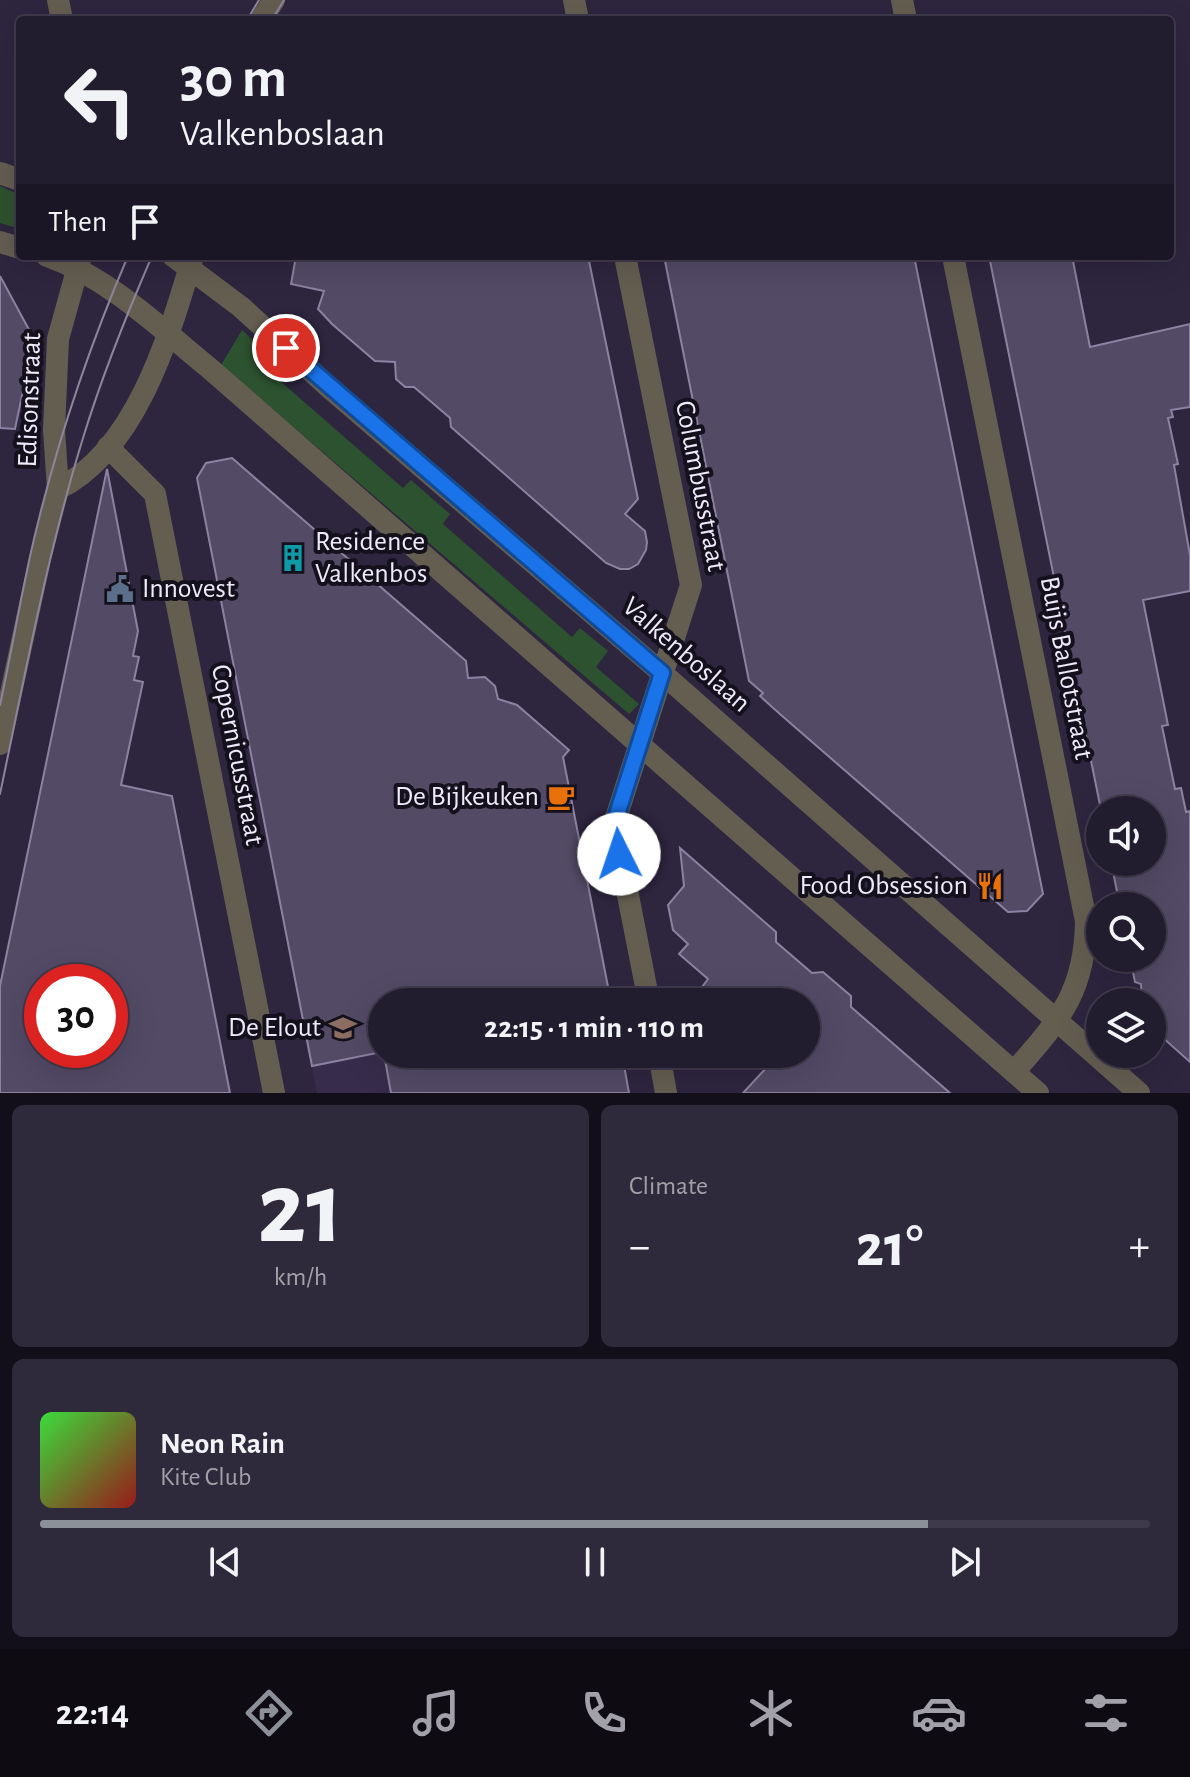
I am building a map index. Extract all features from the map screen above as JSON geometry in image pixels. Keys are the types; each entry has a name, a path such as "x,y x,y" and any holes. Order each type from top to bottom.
{"street":[{"name":"Edisonstraat","path":"58,489 71,483 108,447 140,402 170,336 185,260"},
{"name":"Valkenboslaan","path":"186,260 1139,1093"},
{"name":"Columbusstraat","path":"626,260 691,585 614,824 646,988"},
{"name":"Buijs Ballotstraat","path":"954,260 1086,921 1086,951 1075,990 1057,1023 1014,1072"},
{"path":"79,261 170,336 1038,1093"},
{"name":"Edisonstraat","path":"0,744 9,654 58,489 54,430 58,339 79,261"},
{"name":"Copernicusstraat","path":"108,447 155,494 274,1093"},
{"path":"662,1068 666,1093"}],"shaded area":[{"name":"De Elout","path":"445,947 398,988 368,988 368,1068 468,1068 473,1093 317,1093 294,978"}],"green space":[{"path":"0,186 16,193 16,228 0,223"},
{"path":"242,330 287,372 280,381 403,488 411,480 450,514 443,524 572,637 580,628 608,651 596,667 639,704 629,714 221,365"}],"building":[{"path":"295,260 589,260 638,499 625,514 645,531 647,542 638,564 629,569 620,569 606,563 451,427 450,418 414,387 405,387 396,379 395,362 375,361 332,324 318,309 324,291 291,284"},
{"path":"665,260 915,260 1043,894 1027,911 1008,912 781,715 749,681"},
{"path":"990,260 1073,260 1090,347 1190,324 1190,407 1171,410 1173,417 1168,418 1178,464 1174,465 1190,555 1190,591 1143,600 1168,725 1162,726 1175,789 1181,788 1186,812 1190,811 1190,1062 1166,1041 1166,988 1141,988 1141,984 1135,982 1133,972 1166,972 1166,892 1117,892 1114,876 1166,876 1166,796 1098,796"},
{"path":"0,276 34,339 15,429 0,428"},
{"path":"232,458 466,661 468,678 485,677 495,686 498,699 517,705 569,750 563,757 608,988 368,988 368,1055 312,1066 197,478 206,463"},
{"path":"107,469 138,631 133,656 139,657 134,680 143,682 121,785 172,796 230,1093 0,1093 0,986"},
{"path":"680,848 776,932 776,942 812,973 823,972 851,996 851,1007 950,1093 743,1093 766,1068 820,1068 820,988 703,988 708,979 679,954 688,944 673,930 668,905 684,886"},
{"path":"387,1068 625,1068 629,1093 391,1093"}],"tram line":[{"path":"249,16 259,0"},
{"path":"274,16 284,0"},
{"path":"0,705 29,560 53,467 87,360 126,260"},
{"path":"0,794 37,615 70,482 106,369 150,260"}],"place":[{"name":"Residence Valkenbos","path":"293,558"},
{"name":"Innovest","path":"120,589"},
{"name":"De Bijkeuken","path":"561,797"},
{"name":"Food Obsession","path":"990,886"},
{"name":"De Elout","path":"343,1028"}],"route":[{"path":"286,348 662,673 614,824 619,854"}]}
